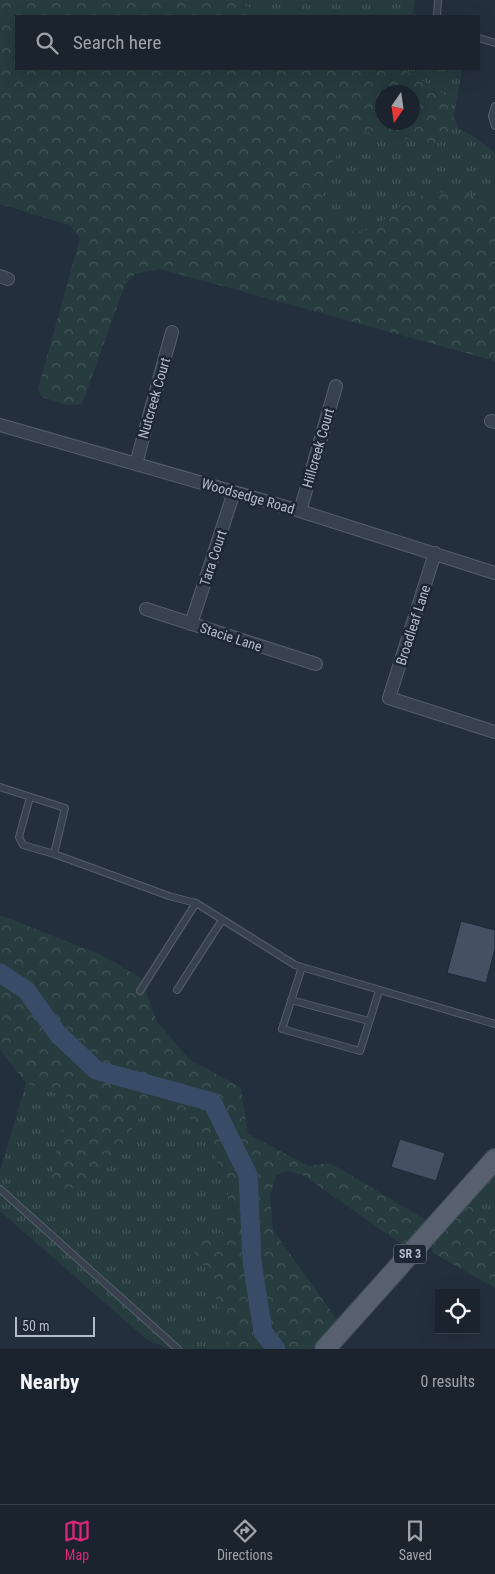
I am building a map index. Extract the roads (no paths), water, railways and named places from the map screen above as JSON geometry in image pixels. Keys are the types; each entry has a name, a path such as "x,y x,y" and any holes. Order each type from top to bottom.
{"main road":[{"name":"SR 3","path":"325,1349 495,1159"}],"street":[{"name":"Nutcreek Court","path":"136,464 172,332"},
{"name":"Hillcreek Court","path":"300,511 336,386"},
{"name":"Woodsedge Road","path":"0,425 300,511 495,573"},
{"name":"Tara Court","path":"191,624 234,492"},
{"name":"Broadleaf Lane","path":"435,553 389,698 495,732"},
{"name":"Stacie Lane","path":"146,609 316,664"}],"lane":[{"path":"437,15 438,0"},
{"path":"480,38 495,43"},
{"path":"495,106 492,116 495,126"},
{"path":"0,787 65,808 54,854"},
{"path":"30,796 19,837 23,845 54,854 169,896 196,903 302,968 495,1024"},
{"path":"140,990 196,903"},
{"path":"177,990 222,920"},
{"path":"302,968 282,1029 360,1051 379,991"},
{"path":"291,1000 369,1021"},
{"path":"0,1189 178,1349"}],"waterway":[{"path":"0,973 26,990 58,1034 96,1070 212,1102 248,1175 252,1261 263,1332 276,1349"}]}
